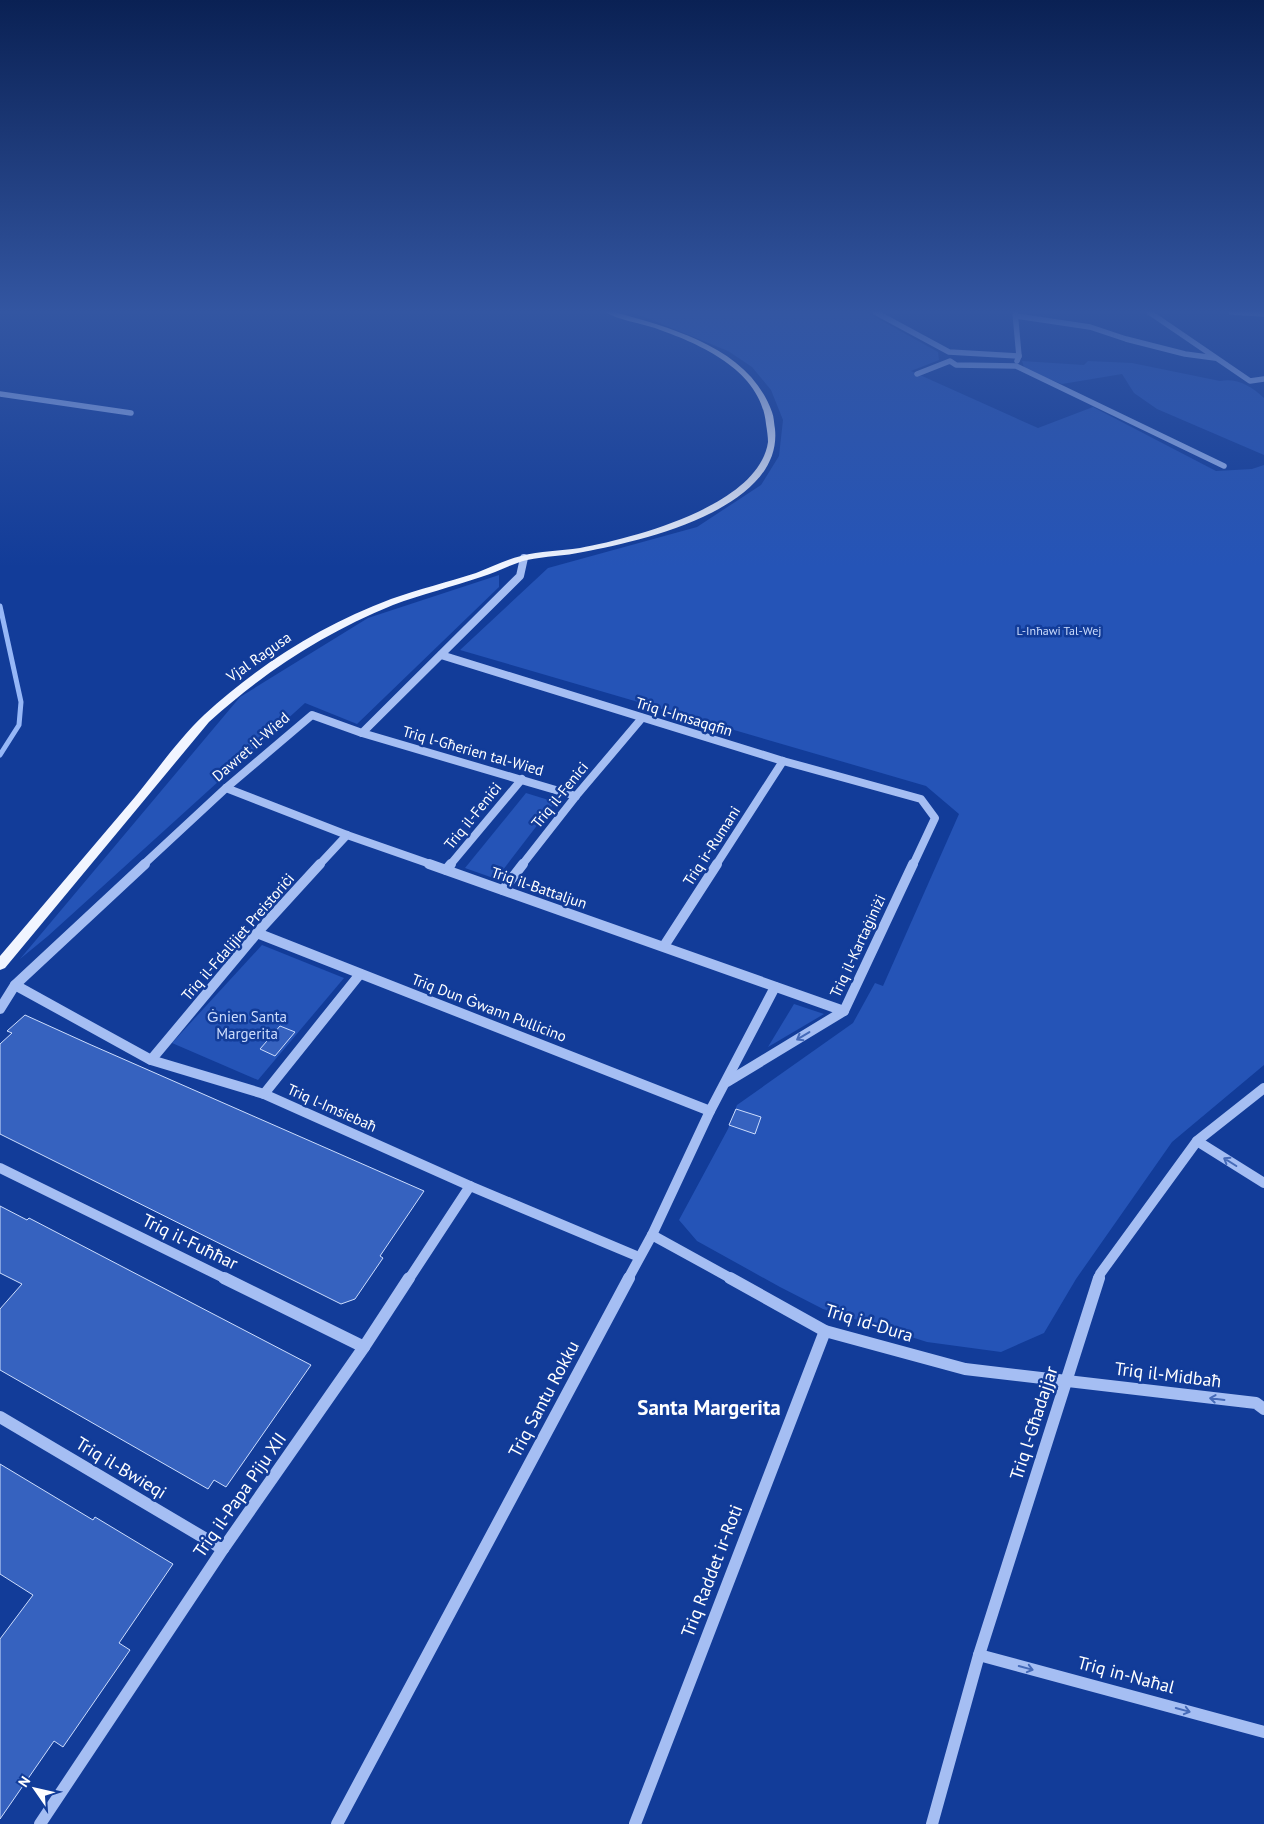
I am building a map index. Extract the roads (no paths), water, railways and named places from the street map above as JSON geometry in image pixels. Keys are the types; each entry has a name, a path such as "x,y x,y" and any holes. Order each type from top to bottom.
{"main road":[{"name":"Vjal Ragusa","path":"0,965 194,732 242,687 297,649 351,619 415,593 524,558 577,551 641,536 701,514 744,488 766,462 772,433 770,415 761,397"}],"street":[{"path":"22,397 131,413"},
{"path":"1083,397 1146,430 1224,466"},
{"path":"362,733 520,576 524,558"},
{"name":"Triq l-Imsaqqfin","path":"441,655 783,761 921,798"},
{"name":"Dawret il-Wied","path":"0,1009 15,985 226,788 312,715 362,733"},
{"name":"Triq il-Fenici","path":"503,890 576,796 642,718"},
{"name":"Triq l-Għerien tal-Wied","path":"362,733 576,796"},
{"name":"Triq ir-Rumani","path":"664,946 783,761"},
{"name":"Triq il-Feniċi","path":"446,870 522,779"},
{"name":"Triq il-Battaljun","path":"226,788 347,835 844,1011"},
{"name":"Triq il-Kartaġiniżi","path":"727,1082 844,1011 935,818 921,798"},
{"name":"Triq il-Fdalijiet Preistoriċi","path":"151,1060 257,933 347,835"},
{"name":"Triq Dun Ġwann Pullicino","path":"257,933 710,1111"},
{"path":"264,1094 360,974"},
{"name":"Triq l-Imsiebaħ","path":"15,985 151,1060 264,1094 470,1186 640,1257"},
{"name":"Triq Santu Rokku","path":"337,1824 652,1235 710,1111 727,1082 775,987"},
{"name":"Triq l-Għadajjar","path":"932,1824 979,1655 1100,1274 1197,1142 1264,1088"},
{"path":"1197,1142 1264,1183"},
{"name":"Triq il-Fuħħar","path":"0,1168 364,1347"},
{"name":"Triq il-Papa Piju XII","path":"40,1824 223,1549 364,1347 470,1186"},
{"name":"Triq id-Dura","path":"652,1235 825,1331 966,1369 1067,1381"},
{"name":"Triq Raddet ir-Roti","path":"635,1824 825,1331"},
{"name":"Triq il-Midbaħ","path":"1067,1381 1256,1403 1264,1409"},
{"name":"Triq il-Bwieqi","path":"0,1417 223,1549"},
{"name":"Triq in-Naħal","path":"979,1655 1264,1732"}],"waterway":[{"path":"0,606 21,702 19,725 0,755"}],"district":[{"name":"Santa Margerita","path":"709,1408"}],"park label":[{"name":"L-Inħawi Tal-Wej","path":"1059,631"},
{"name":"Ġnien Santa Margerita","path":"247,1026"}]}
